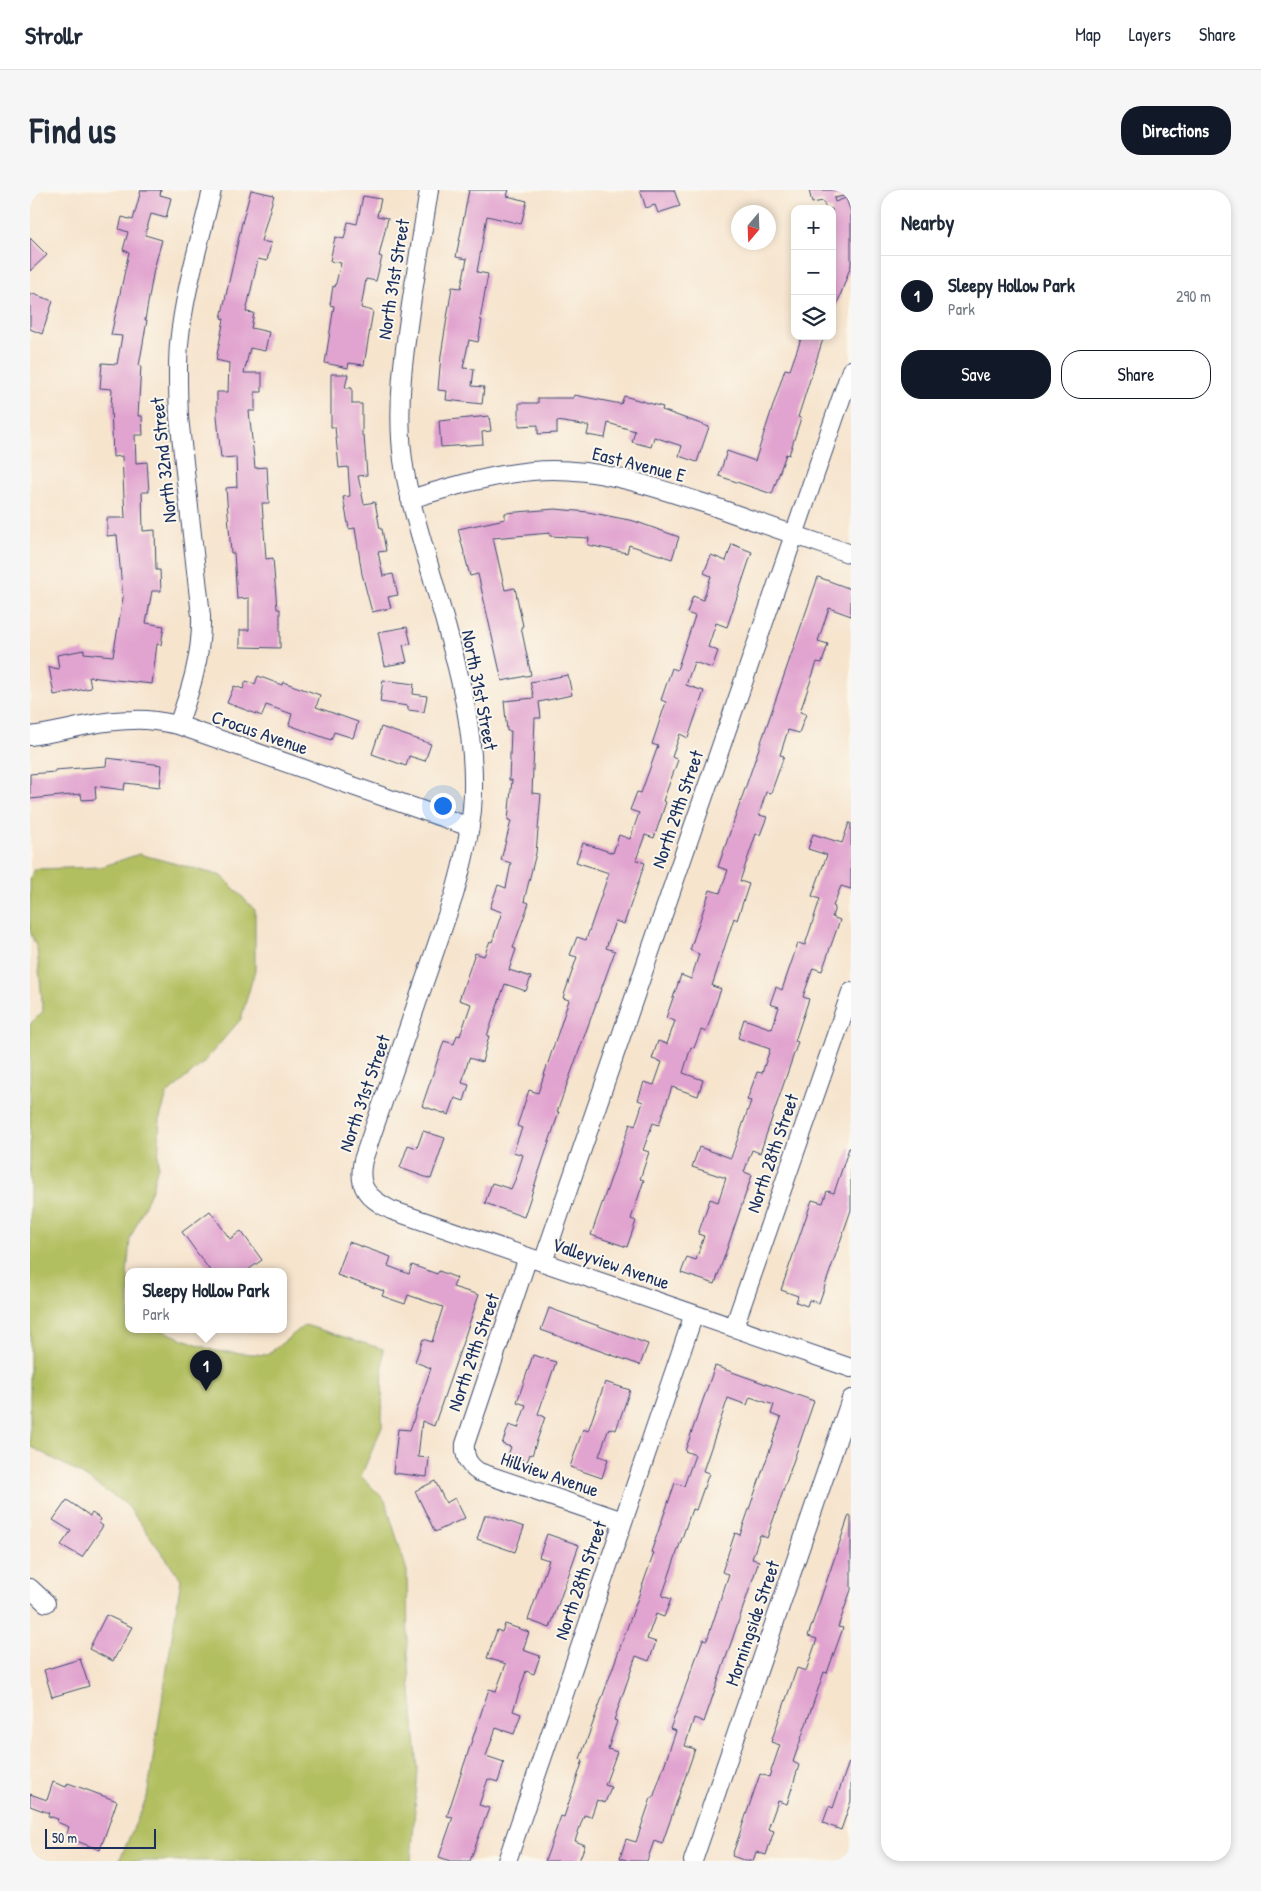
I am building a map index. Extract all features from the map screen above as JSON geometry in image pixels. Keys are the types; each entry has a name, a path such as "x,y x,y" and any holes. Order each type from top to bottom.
{"street":[{"name":"North 32nd Street","path":"178,726 196,673 202,636 179,417 178,352 186,298 212,190"},
{"name":"North 31st Street","path":"364,1189 361,1170 363,1160 454,895 466,852 473,794 466,709 455,659 410,499 401,437 401,377 429,190"},
{"name":"North 29th Street","path":"467,1461 464,1453 465,1444 535,1259 794,535 851,370"},
{"name":"East Avenue E","path":"410,499 482,478 509,474 548,470 609,475 653,486 851,554"},
{"name":"Crocus Avenue","path":"30,736 118,721 147,720 178,726 470,827"},
{"name":"North 28th Street","path":"734,1327 851,992"},
{"name":"Valleyview Avenue","path":"364,1189 371,1198 391,1210 851,1368"},
{"name":"North 28th Street","path":"507,1861 694,1314"},
{"name":"Morningside Street","path":"693,1861 851,1399"},
{"name":"Hillview Avenue","path":"467,1461 479,1472 623,1521"},
{"path":"30,1588 46,1603"}],"green space":[{"path":"139,854 222,876 255,910 255,970 241,1019 202,1064 167,1094 160,1118 158,1166 152,1189 130,1239 128,1268 125,1268 125,1333 168,1333 215,1351 267,1355 305,1325 383,1349 382,1427 361,1476 385,1500 407,1571 408,1655 418,1770 411,1861 119,1861 147,1797 181,1579 127,1505 76,1471 30,1446 30,1024 43,1011 37,949 30,931 30,879 34,869 101,867"}],"building":[{"path":"141,190 161,190 160,195 171,198 166,218 151,214 145,235 162,240 154,269 139,366 141,366 138,416 142,416 143,435 135,435 136,463 147,462 149,492 142,492 143,531 155,530 156,570 160,570 161,591 152,591 146,623 164,626 161,645 157,644 152,684 89,677 91,688 54,695 49,667 59,669 57,655 84,650 84,653 113,656 123,598 117,535 107,536 107,518 125,518 122,456 113,457 112,389 100,388 102,363 117,364 122,336 111,335 129,252 123,250 128,232 119,229 122,217 133,220"},
{"path":"251,190 274,195 261,241 271,243 267,261 258,259 246,312 254,313 251,328 269,332 265,351 250,348 244,373 262,373 262,392 255,392 255,411 249,411 255,468 267,467 269,503 262,503 266,559 273,558 277,609 280,609 280,648 240,647 240,630 249,630 249,598 237,599 234,553 231,553 226,488 237,487 236,457 221,458 217,416 217,392 228,392 229,363 216,360 224,319 221,318"},
{"path":"469,190 509,190 507,196 527,201 521,224 487,216 477,272 488,274 480,320 482,320 478,342 469,340 463,368 474,369 472,386 484,387 482,404 446,400 447,391 438,390 441,355 452,287 461,288 467,259 456,257"},
{"path":"640,190 674,190 680,206 658,213 655,205 646,208"},
{"path":"809,190 848,190 849,195 834,198 835,202 846,198 851,212 851,265 836,307 836,205 824,205 823,201 812,203"},
{"path":"363,196 381,199 377,216 388,218 379,256 382,257 376,281 366,279 361,308 373,311 364,365 349,363 348,368 325,363 334,306 330,305 333,286 335,287 341,263 330,261 335,237 344,239 348,222 357,224"},
{"path":"30,238 47,255 30,271"},
{"path":"30,293 53,301 42,334 30,329"},
{"path":"801,340 823,340 798,417 801,418 789,455 786,454 772,494 719,476 727,451 755,461 785,369 790,370"},
{"path":"331,374 348,374 345,388 352,388 352,404 362,404 362,436 364,436 367,475 358,476 364,504 375,502 380,529 382,529 386,551 378,552 383,576 393,574 398,595 388,597 391,608 372,612 362,574 355,528 349,529 343,497 350,496 348,467 339,468 335,427 331,427"},
{"path":"574,395 621,404 624,396 663,407 662,410 709,427 697,462 679,456 682,446 654,437 651,447 632,442 635,431 608,423 605,438 587,435 589,426 557,421 557,433 538,434 538,425 519,426 519,403 538,403 538,398 573,398"},
{"path":"489,416 491,431 482,432 483,444 441,447 439,421"},
{"path":"555,509 588,512 634,521 679,537 672,559 629,545 627,553 588,545 589,538 550,536 550,533 493,538 505,590 515,588 531,675 502,681 478,574 470,576 458,529 505,519 505,513"},
{"path":"732,544 752,552 727,627 716,623 708,647 718,651 712,668 694,662 686,685 704,691 688,738 680,734 672,757 678,760 663,801 666,802 654,838 645,835 636,860 645,863 624,924 615,921 606,948 615,951 557,1112 559,1112 524,1217 485,1203 492,1183 511,1189 515,1180 523,1155 513,1152 522,1128 517,1126 529,1090 538,1093 569,1000 563,998 577,957 570,955 577,937 586,940 609,873 576,862 583,843 613,853 619,835 630,839 639,813 630,810 637,792 641,793 658,746 652,744 666,702 661,700 672,668 677,670 695,616 687,613 693,596 703,600 711,576 704,573 711,555 726,561"},
{"path":"818,577 851,589 851,616 829,608 818,641 828,644 822,663 817,662 800,712 806,714 799,733 788,730 780,755 784,756 771,793 766,792 759,815 767,817 760,835 756,834 740,881 749,884 737,920 734,918 712,986 721,989 706,1032 701,1030 694,1048 691,1047 683,1073 703,1080 698,1096 672,1087 659,1125 653,1123 643,1150 649,1152 640,1179 644,1180 631,1219 636,1221 627,1247 591,1235 630,1124 635,1126 643,1102 638,1100 644,1082 654,1085 662,1062 652,1059 658,1041 667,1044 675,1021 666,1018 681,975 691,979 699,954 690,950 710,890 720,893 728,870 718,867"},
{"path":"407,627 411,644 403,645 407,662 385,666 378,632"},
{"path":"568,675 572,695 539,702 541,718 535,718 532,793 541,794 536,853 524,901 529,903 513,948 516,949 509,970 531,977 526,991 505,984 487,1036 489,1036 482,1062 469,1058 462,1083 469,1085 464,1101 455,1098 449,1115 422,1106 444,1041 454,1044 457,1035 460,1036 471,1004 459,1000 475,953 484,956 490,941 492,942 502,912 490,908 498,885 506,888 511,863 501,860 511,821 508,820 512,780 509,780 511,731 507,731 504,701 534,698 530,682"},
{"path":"258,676 282,685 283,682 320,695 316,707 358,722 353,738 334,732 331,740 289,725 292,714 266,705 262,716 227,703 234,686 243,689 246,681 255,684"},
{"path":"383,680 414,684 413,694 427,696 424,712 408,710 408,706 380,702"},
{"path":"381,727 431,744 425,761 409,756 406,766 372,754"},
{"path":"107,758 162,765 160,787 125,783 124,790 95,786 96,799 82,800 81,794 30,799 30,774 106,766"},
{"path":"849,823 851,823 851,889 841,886 833,906 835,907 832,917 840,920 822,971 813,968 803,997 809,999 795,1041 798,1042 760,1153 752,1150 744,1172 752,1175 715,1284 681,1273 687,1257 696,1260 704,1236 698,1234 710,1199 718,1202 726,1178 692,1167 699,1147 731,1158 751,1101 747,1100 757,1072 762,1073 770,1049 738,1038 744,1019 772,1029 779,1007 770,1004 776,987 782,990 798,943 805,945 820,899 812,896 827,855 808,849 813,834 842,843"},
{"path":"423,1131 445,1138 431,1179 400,1168 408,1145 417,1148"},
{"path":"849,1148 851,1148 851,1210 819,1303 809,1300 807,1306 796,1302 798,1296 781,1290 812,1200 823,1203 827,1191 834,1193"},
{"path":"210,1211 230,1239 241,1231 262,1260 251,1268 208,1268 182,1232"},
{"path":"349,1242 391,1257 388,1266 409,1274 412,1265 437,1274 439,1271 457,1278 453,1287 479,1295 434,1426 422,1421 418,1457 429,1458 427,1477 393,1473 398,1429 410,1430 431,1368 415,1362 423,1339 432,1342 443,1307 408,1295 405,1304 382,1296 384,1291 337,1275"},
{"path":"549,1308 648,1344 640,1365 541,1330"},
{"path":"533,1355 556,1362 538,1414 545,1417 532,1455 530,1454 527,1462 508,1455 511,1447 502,1444 509,1425 518,1428 526,1405 517,1402"},
{"path":"715,1366 814,1401 767,1538 760,1535 752,1559 759,1561 704,1722 694,1718 685,1746 695,1749 662,1844 654,1841 647,1861 629,1861 620,1858 626,1839 636,1842 651,1798 653,1798 676,1731 670,1729 703,1639 707,1640 729,1574 722,1572 735,1533 740,1535 781,1418 771,1414 774,1405 750,1397 747,1405 728,1398 703,1471 709,1473 696,1510 692,1509 662,1596 671,1599 664,1617 656,1614 647,1639 656,1642 649,1661 636,1656 614,1720 617,1721 608,1749 617,1752 605,1785 611,1787 605,1803 597,1800 591,1817 584,1815 575,1841 585,1845 579,1861 545,1861 561,1816 564,1817 583,1760 580,1759 654,1553 651,1552 675,1483 684,1486 695,1455 685,1451"},
{"path":"605,1382 630,1390 616,1430 609,1428 599,1456 608,1459 602,1478 570,1467 583,1429 588,1431"},
{"path":"435,1481 446,1503 455,1498 465,1518 435,1532 415,1491"},
{"path":"67,1500 90,1516 92,1513 101,1519 99,1523 103,1526 82,1557 61,1545 71,1531 53,1520"},
{"path":"485,1515 524,1527 515,1552 477,1539"},
{"path":"849,1515 851,1516 851,1590 838,1627 843,1628 827,1673 824,1672 793,1762 799,1765 787,1804 778,1801 768,1829 774,1831 766,1855 756,1852 753,1861 746,1861 732,1856 760,1774 769,1777 780,1745 771,1742 797,1668 806,1671 817,1639 808,1636"},
{"path":"547,1534 579,1545 550,1628 528,1620 549,1560 539,1557"},
{"path":"106,1615 132,1627 113,1661 89,1649"},
{"path":"505,1624 529,1632 523,1650 540,1656 534,1674 526,1671 513,1711 521,1714 514,1734 496,1728 486,1756 504,1762 498,1782 488,1779 479,1805 489,1808 470,1861 450,1861 439,1857 453,1817 447,1816 489,1689 496,1691 506,1664 487,1658 497,1630 502,1632"},
{"path":"80,1659 89,1686 52,1697 44,1670"},
{"path":"849,1762 851,1762 851,1801 841,1830 823,1823 829,1806 833,1808"},
{"path":"53,1782 66,1787 68,1783 117,1801 100,1850 66,1837 69,1827 57,1822 58,1819 48,1816 49,1813 30,1806 30,1794 47,1800"}],"place":[{"name":"Sleepy Hollow Park","path":"206,1391"}]}
